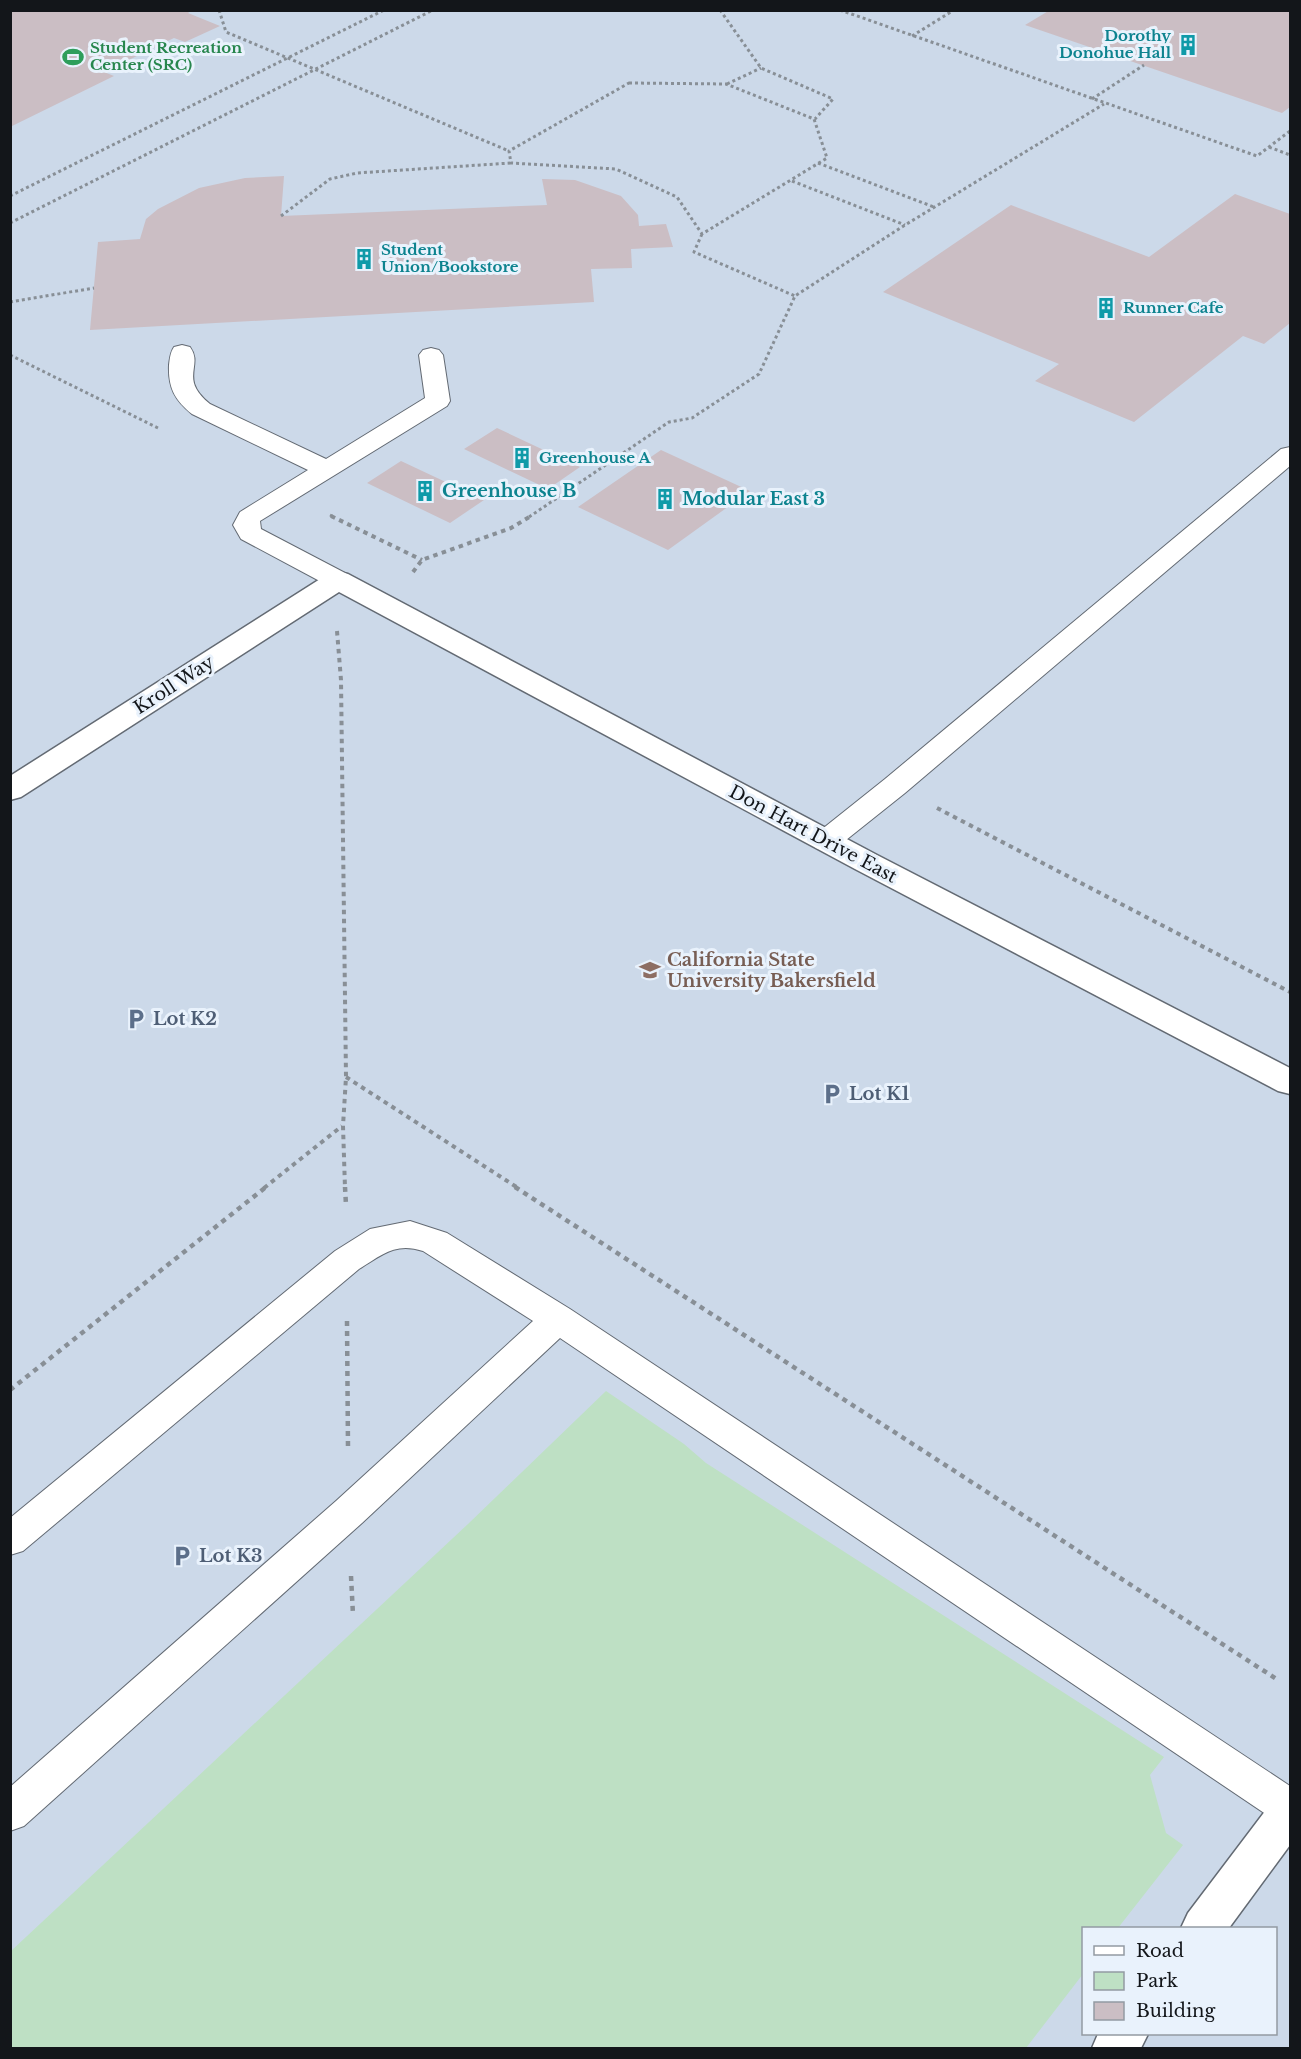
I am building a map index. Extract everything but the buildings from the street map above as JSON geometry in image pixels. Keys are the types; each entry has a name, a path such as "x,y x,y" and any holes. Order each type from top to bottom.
{"street":[{"name":"Kroll Way","path":"10,790 338,580"},
{"name":"Don Hart Drive East","path":"338,580 826,841 1290,1082"},
{"path":"1204,1927 1290,1810"},
{"path":"1114,2049 1124,2035"}],"lane":[{"path":"182,352 181,387 189,400 201,409 326,469"},
{"path":"338,580 250,534 246,525 249,517 438,401 431,355"},
{"path":"826,841 895,786 1290,454"},
{"path":"10,1540 347,1260 382,1238 410,1234 435,1242 558,1319 1290,1810"},
{"path":"10,1814 349,1512 558,1319"}],"path":[{"path":"219,10 226,32 508,151"},
{"path":"10,196 384,10"},
{"path":"10,223 433,10"},
{"path":"720,10 761,68 833,99 814,119"},
{"path":"840,10 1257,156 1290,131"},
{"path":"912,36 954,10"},
{"path":"1091,99 1144,65"},
{"path":"726,84 761,68"},
{"path":"508,151 629,84 726,84 814,119 827,158 702,234 694,252 795,296"},
{"path":"408,580 422,560 511,528 669,422 692,418 759,374 795,296 905,225 1104,104"},
{"path":"1268,147 1290,155"},
{"path":"508,151 511,163"},
{"path":"281,216 330,179 357,172 511,163 616,169 677,197 702,234"},
{"path":"818,164 934,207"},
{"path":"792,181 905,225"},
{"path":"10,302 94,288"},
{"path":"10,355 162,430"},
{"path":"326,513 422,560"},
{"path":"337,631 341,680 346,1077 343,1125 352,1615"},
{"path":"895,786 1290,992"},
{"path":"346,1077 1278,1680"},
{"path":"10,1390 343,1125"}],"shaded area":[{"name":"California State University Bakersfield","path":"11,11 1290,11 1290,2048 11,2048"}],"green space":[{"path":"606,1391 684,1444 706,1463 1164,1757 1150,1775 1166,1833 1183,1845 1119,1927 1082,1927 1082,1975 1026,2048 11,2048 11,1951 468,1524"}],"place":[{"name":"Dorothy Donohue Hall","path":"1188,45"},
{"name":"Student Recreation Center (SRC)","path":"73,57"},
{"name":"Student Union/Bookstore","path":"364,259"},
{"name":"Runner Cafe","path":"1106,308"},
{"name":"Greenhouse A","path":"522,458"},
{"name":"Greenhouse B","path":"425,491"},
{"name":"Modular East 3","path":"665,499"},
{"name":"California State University Bakersfield","path":"650,970"},
{"name":"Lot K2","path":"136,1019"},
{"name":"Lot K1","path":"832,1094"},
{"name":"Lot K3","path":"182,1556"}]}
